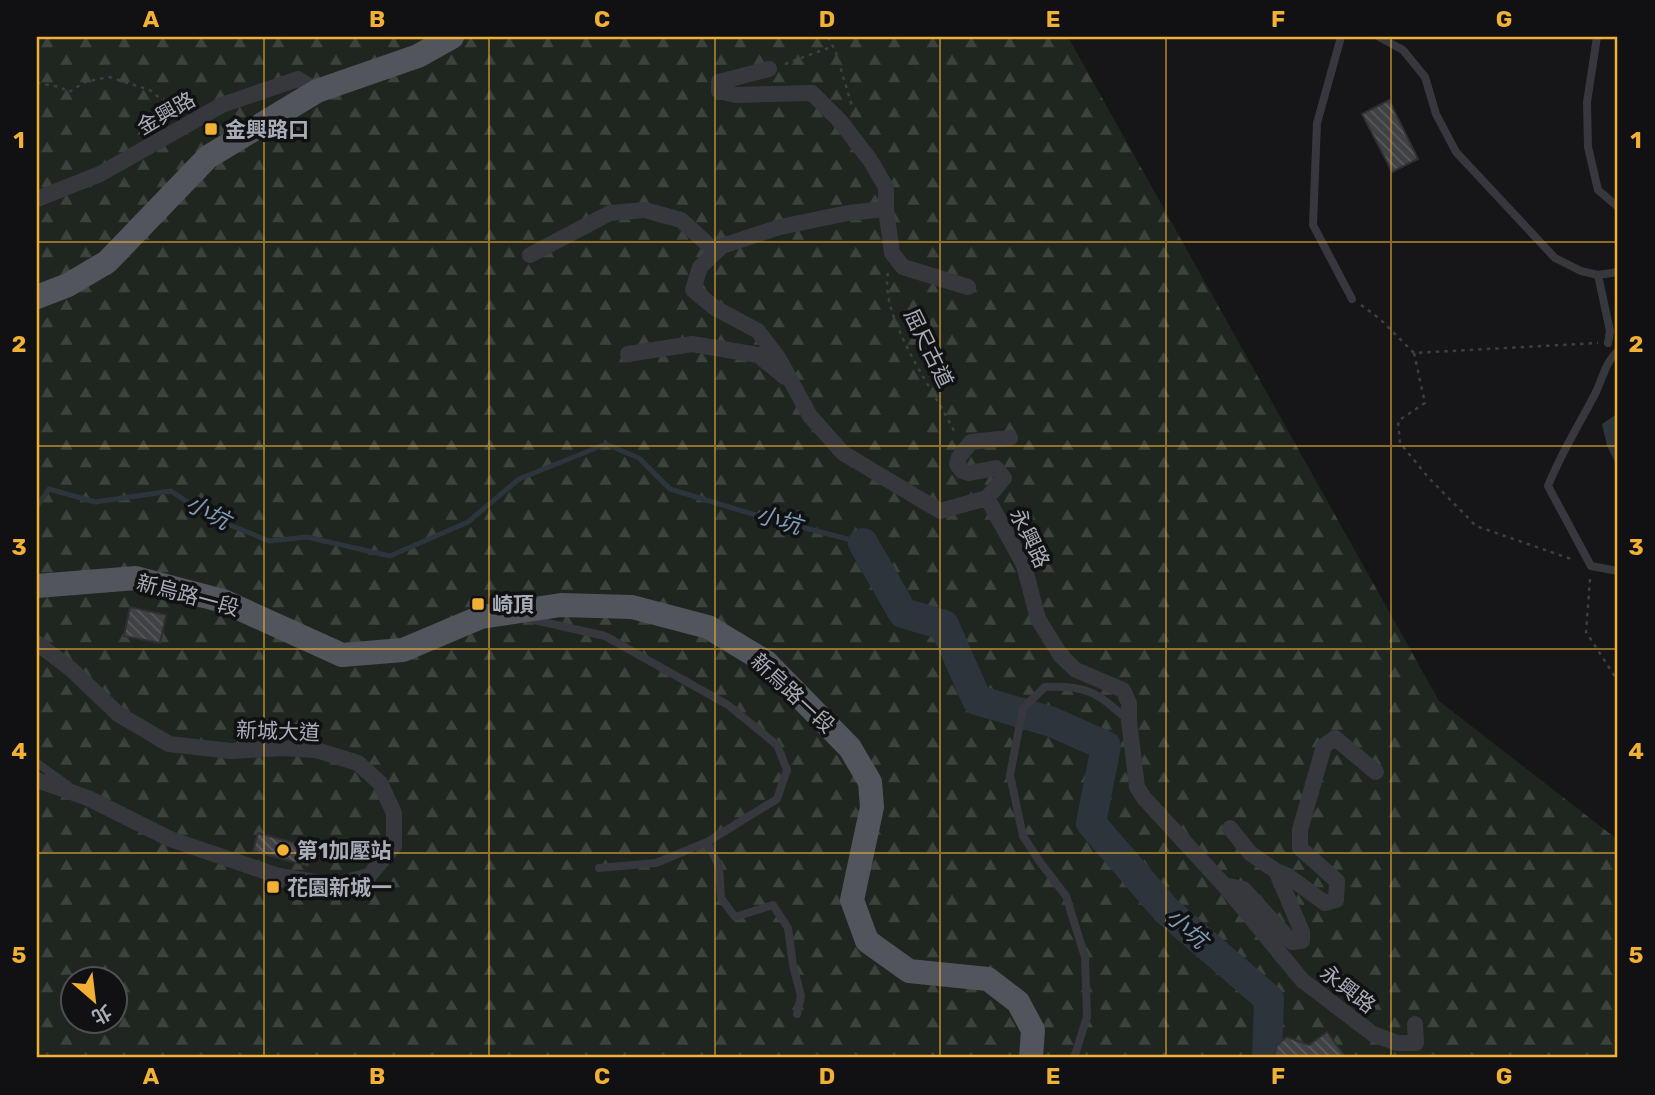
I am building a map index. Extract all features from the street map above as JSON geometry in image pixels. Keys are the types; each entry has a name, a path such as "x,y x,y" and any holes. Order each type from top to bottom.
{"main road":[{"path":"37,297 68,285 107,262 208,157 317,91 418,56 452,37"},
{"name":"新烏路一段","path":"37,586 136,578 223,601 342,655 403,649 481,617 561,604 632,607 708,626 766,662 850,748 870,782 873,807 852,900 867,941 909,971 988,979 1017,1002 1033,1030 1031,1058"}],"street":[{"path":"769,69 719,82 719,91 736,95 812,93 840,121 870,160 886,187 892,253 903,267 968,287"},
{"name":"金興路","path":"37,199 100,174 222,105 298,79 317,91"},
{"path":"530,256 610,213 645,210 681,220 715,251 722,246 780,227 848,212 886,209"},
{"name":"永興路","path":"715,251 700,267 693,290 715,308 758,331 779,359 810,416 843,453 940,511 987,498 1024,565 1038,619 1061,656 1076,670 1123,690 1129,703 1137,787 1144,798 1224,885 1302,980 1373,1034 1397,1043 1416,1042 1415,1024"},
{"path":"628,354 692,344 758,355 790,381"},
{"path":"987,498 1004,478 996,468 969,473 962,471 957,464 971,442 1010,438"},
{"name":"新城大道","path":"37,643 72,670 118,714 169,744 231,751 282,748 316,750 358,763 380,783 394,813 394,846 369,876 334,885 279,876 170,839 88,798 37,780"},
{"path":"1230,828 1250,853 1276,872 1288,876 1325,904 1336,900 1337,881 1300,848 1300,830 1324,746 1335,738 1376,772"},
{"path":"1224,885 1243,888 1292,942 1302,941 1302,932 1276,872"}],"lane":[{"path":"1341,37 1317,123 1312,225 1352,299"},
{"path":"1379,37 1402,50 1425,77 1436,114 1456,152 1555,258 1581,271 1598,275 1618,272"},
{"path":"1597,37 1587,102 1588,147 1598,190 1618,207"},
{"path":"1598,275 1610,331 1608,343"},
{"path":"1618,351 1612,356 1595,393 1560,454 1548,486 1591,566 1618,571"},
{"path":"514,612 605,636 728,705 777,745 787,770 777,799 707,842 656,863 599,868"},
{"path":"1074,1058 1087,1017 1085,957 1066,896 1023,836 1010,775 1023,708 1045,687 1069,686 1097,693 1129,721"},
{"path":"37,763 88,798"},
{"path":"707,842 719,866 720,898 735,917 773,905 788,928 800,996 797,1014"}],"path":[{"path":"828,37 857,121"},
{"path":"769,69 833,46"},
{"path":"37,83 60,87 69,92 85,82 109,77 150,90 187,111"},
{"name":"屈尺古道","path":"892,253 886,280 893,316 964,450"},
{"path":"1352,299 1380,319 1414,353 1424,403 1398,421 1399,443 1476,526 1591,566 1586,632 1618,676"},
{"path":"1414,353 1608,343"}],"green space":[{"path":"37,37 1068,37 1439,701 1618,840 1618,1058 37,1058"}],"shaded area":[{"path":"1618,413 1618,468 1607,446 1602,424"}],"building":[{"path":"1389,100 1418,159 1392,172 1362,114"},
{"path":"130,607 166,615 160,643 124,636"},
{"name":"第1加壓站","path":"258,833 313,848 308,866 253,851"},
{"path":"1327,1032 1346,1058 1274,1058 1277,1045 1287,1037 1309,1045"}],"waterway":[{"name":"小坑","path":"37,506 49,489 95,502 171,491 208,516 269,541 307,537 390,556 468,522 519,479 606,444 639,458 670,489 762,517 863,543"},
{"name":"小坑","path":"863,543 903,613 944,625 977,700 1052,722 1106,746 1091,823 1166,910 1269,999 1267,1058"}],"place":[{"name":"金興路口","path":"211,129"},
{"name":"崎頂","path":"478,604"},
{"name":"第1加壓站","path":"283,850"},
{"name":"花園新城一","path":"273,887"}]}
